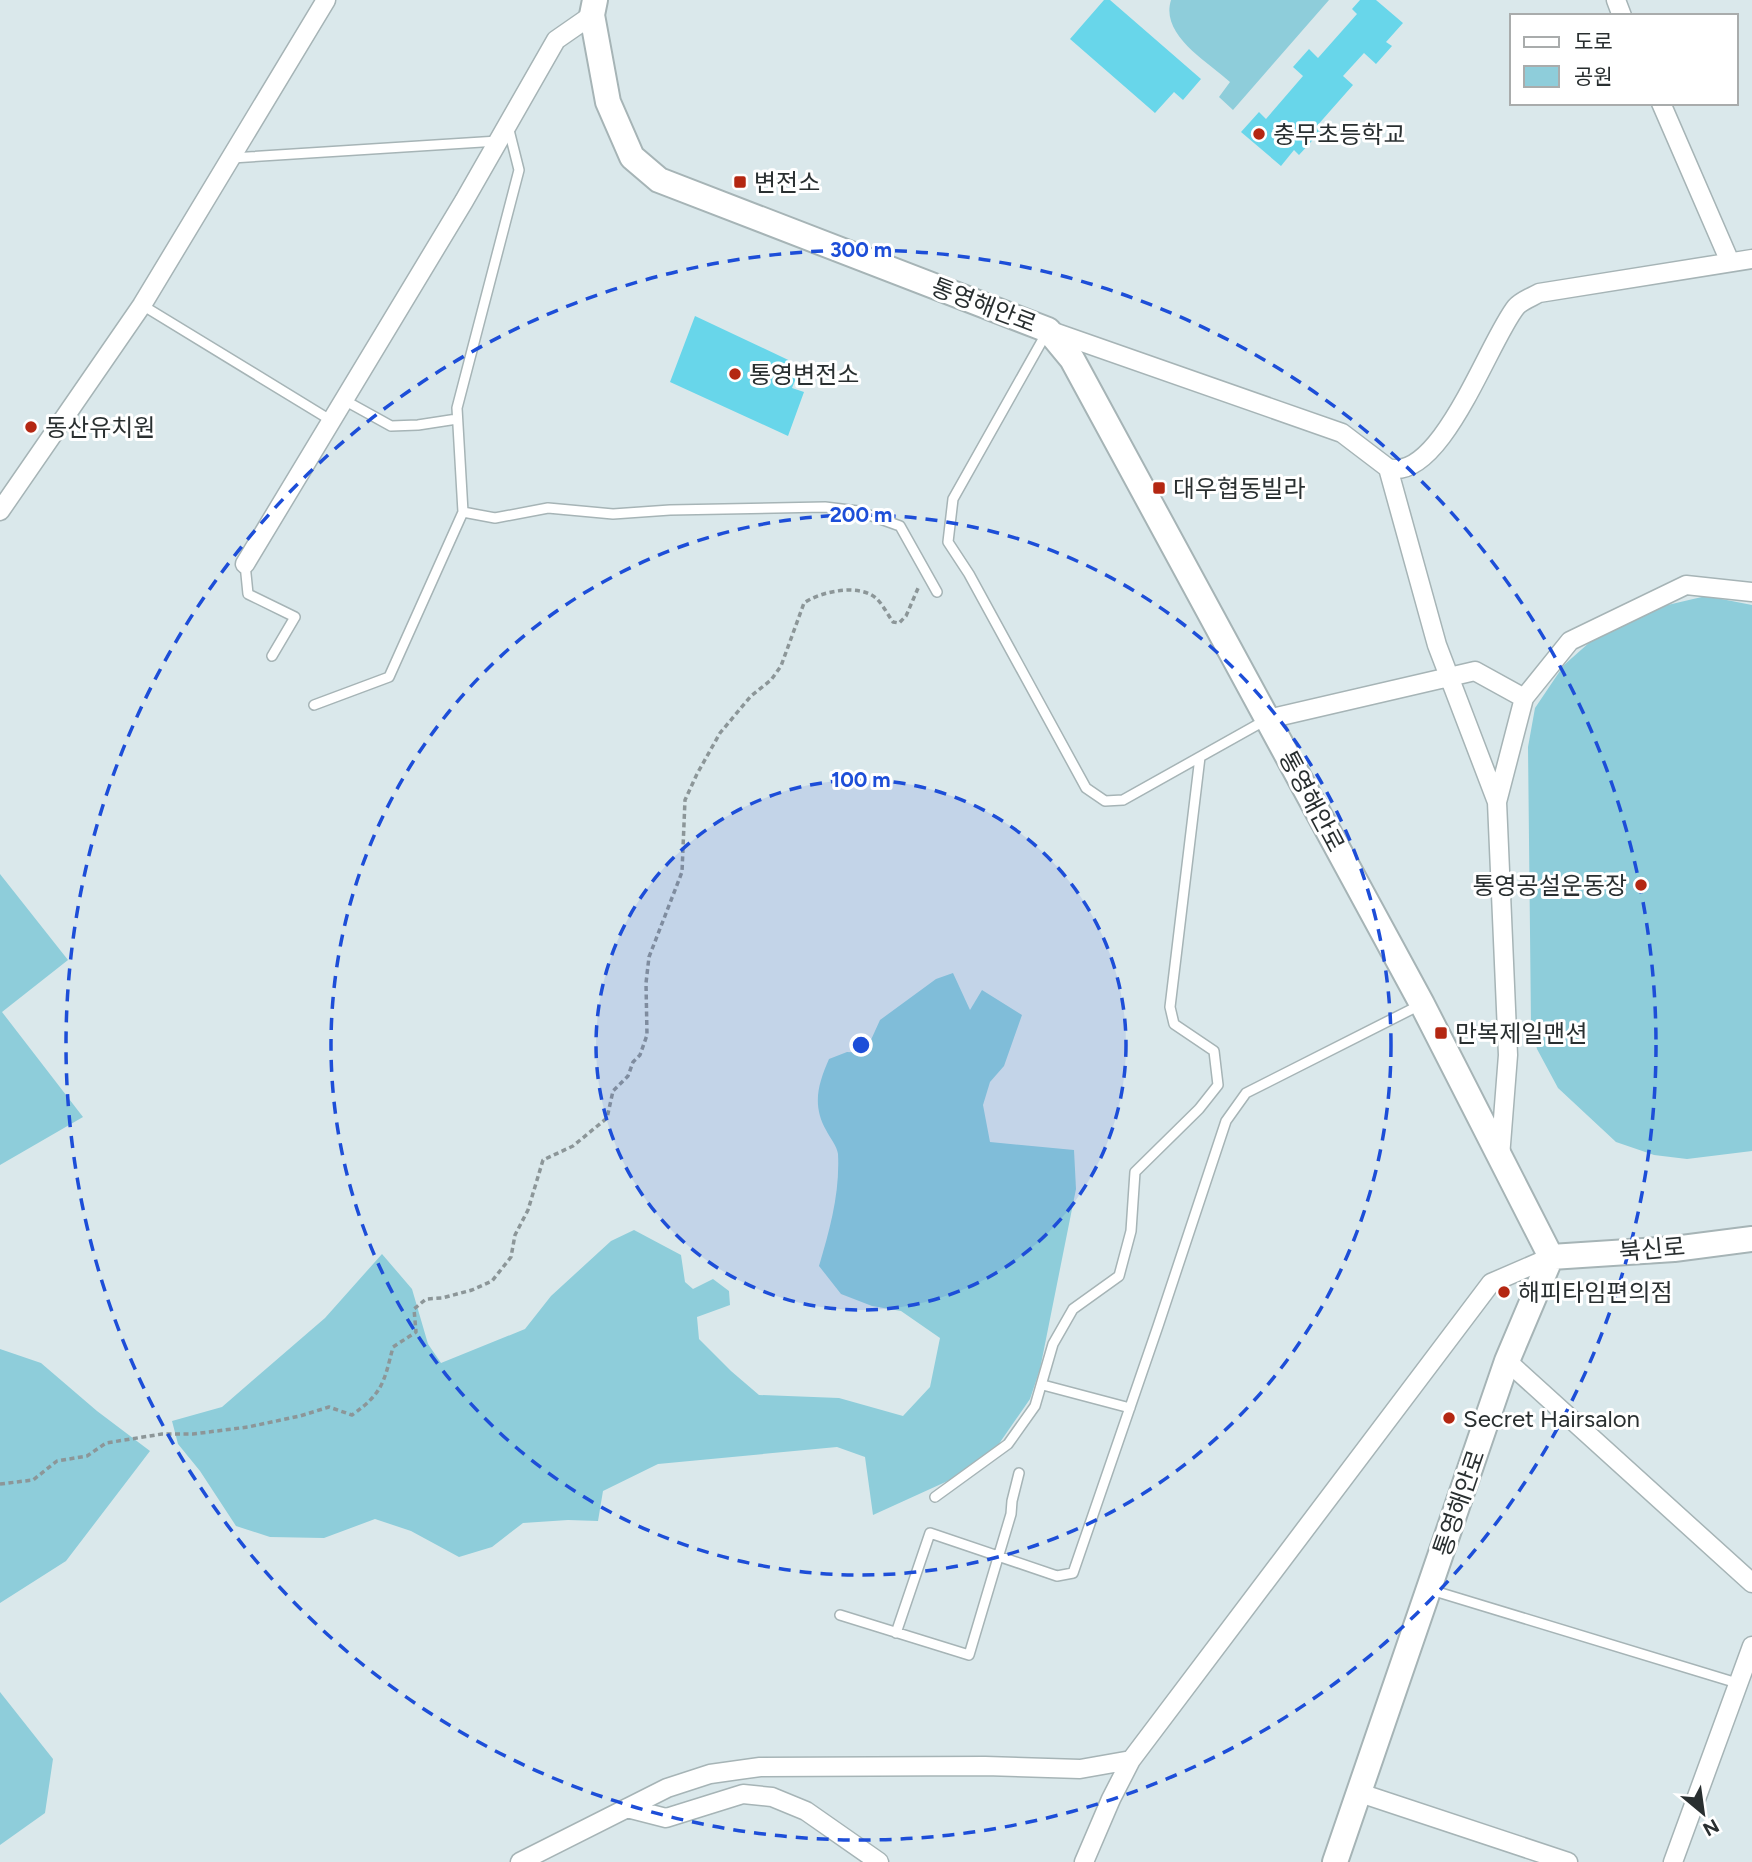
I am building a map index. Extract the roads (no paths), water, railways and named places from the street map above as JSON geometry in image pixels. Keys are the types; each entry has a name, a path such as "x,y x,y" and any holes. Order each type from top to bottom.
{"street":[{"path":"0,511 142,305 326,0"},
{"path":"245,564 498,142 556,40 594,7"},
{"name":"통영해안로","path":"594,7 608,102 632,157 659,180 1048,330 1072,359 1422,1004 1551,1257 1507,1361 1335,1862"},
{"path":"1662,105 1730,262"},
{"path":"1048,330 1342,433 1388,468 1397,471 1419,462 1446,432 1517,306 1539,293 1752,259"},
{"path":"1388,468 1437,645 1497,802"},
{"path":"1500,1157 1508,1055 1497,802 1524,698 1570,641 1686,584 1752,592"},
{"path":"1268,719 1475,671 1524,698"},
{"name":"북신로","path":"1551,1257 1674,1249 1752,1239"},
{"path":"1084,1862 1131,1760 1491,1283 1551,1257"},
{"path":"1507,1361 1752,1583"},
{"path":"1673,1862 1752,1646"},
{"path":"520,1862 667,1788 710,1774 760,1767 985,1766 1080,1769 1131,1760"},
{"path":"1360,1793 1568,1862"},
{"path":"627,1808 666,1818 743,1794 772,1797 806,1811 879,1862"}],"lane":[{"path":"314,705 388,677 463,512 457,408 519,170 508,124"},
{"path":"232,158 498,142"},
{"path":"142,305 332,421"},
{"path":"1048,330 953,499 948,542 969,574 1086,788 1105,801 1123,800 1268,719"},
{"path":"344,400 391,426 457,419"},
{"path":"463,512 495,518 548,508 613,514 670,510 825,507 858,511 900,526 937,592"},
{"path":"245,564 248,594 295,617 272,656"},
{"path":"935,1497 1008,1444 1035,1406 1054,1344 1073,1309 1119,1276 1131,1231 1135,1172 1199,1109 1218,1085 1214,1051 1174,1024 1170,1007 1200,757"},
{"path":"896,1633 930,1533 1057,1577 1073,1573 1226,1121 1246,1093 1422,1004"},
{"path":"1043,1385 1130,1408"},
{"path":"840,1615 969,1655 1011,1514 1019,1473"},
{"path":"1430,1590 1737,1684"}],"place":[{"name":"충무초등학교","path":"1259,134"},
{"name":"변전소","path":"740,182"},
{"name":"통영변전소","path":"735,374"},
{"name":"동산유치원","path":"31,427"},
{"name":"대우협동빌라","path":"1159,488"},
{"name":"통영공설운동장","path":"1641,885"},
{"name":"만복제일맨션","path":"1441,1033"},
{"name":"해피타임편의점","path":"1504,1292"},
{"name":"Secret Hairsalon","path":"1449,1418"}]}
